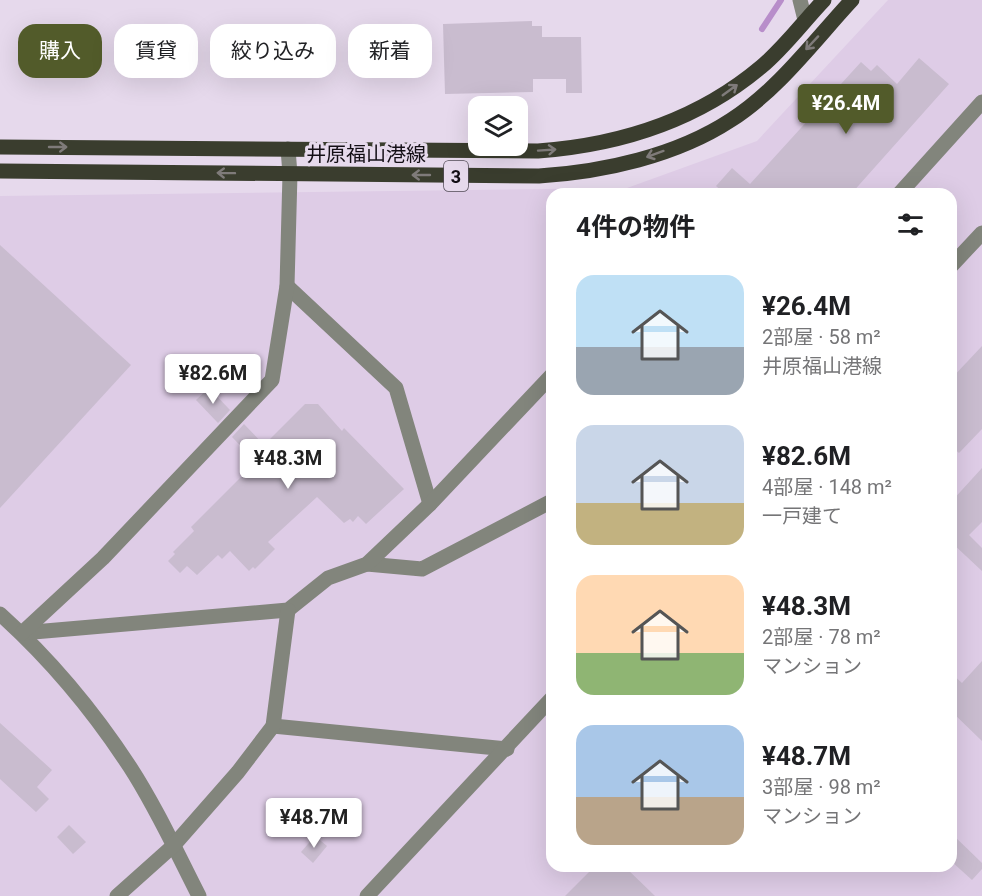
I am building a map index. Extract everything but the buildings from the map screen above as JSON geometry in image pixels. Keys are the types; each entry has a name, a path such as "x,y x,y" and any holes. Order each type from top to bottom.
{"main road":[{"name":"井原福山港線","path":"0,147 538,151 583,147 634,136 715,101 762,66 824,0"},
{"name":"井原福山港線","path":"0,171 538,176 584,174 644,158 687,142 731,120 771,88 852,0"}],"street":[{"path":"800,0 805,20"},
{"path":"904,188 982,102"},
{"path":"22,633 102,558 272,380 287,286 290,174 288,149"},
{"path":"957,260 982,233"},
{"path":"287,286 396,388 430,504"},
{"path":"22,633 288,610 328,578 367,564 430,504 546,381"},
{"path":"367,564 422,568 546,504"},
{"path":"117,896 173,846 238,772 273,726 288,610"},
{"path":"0,614 22,633 76,694 130,767 198,896"},
{"path":"367,896 546,705"},
{"path":"273,726 507,749"}],"shaded area":[{"path":"888,0 982,0 982,896 0,896 0,196 546,189 546,872 957,872 957,188 627,188 757,141"}],"waterway":[{"path":"762,29 781,0"}]}
